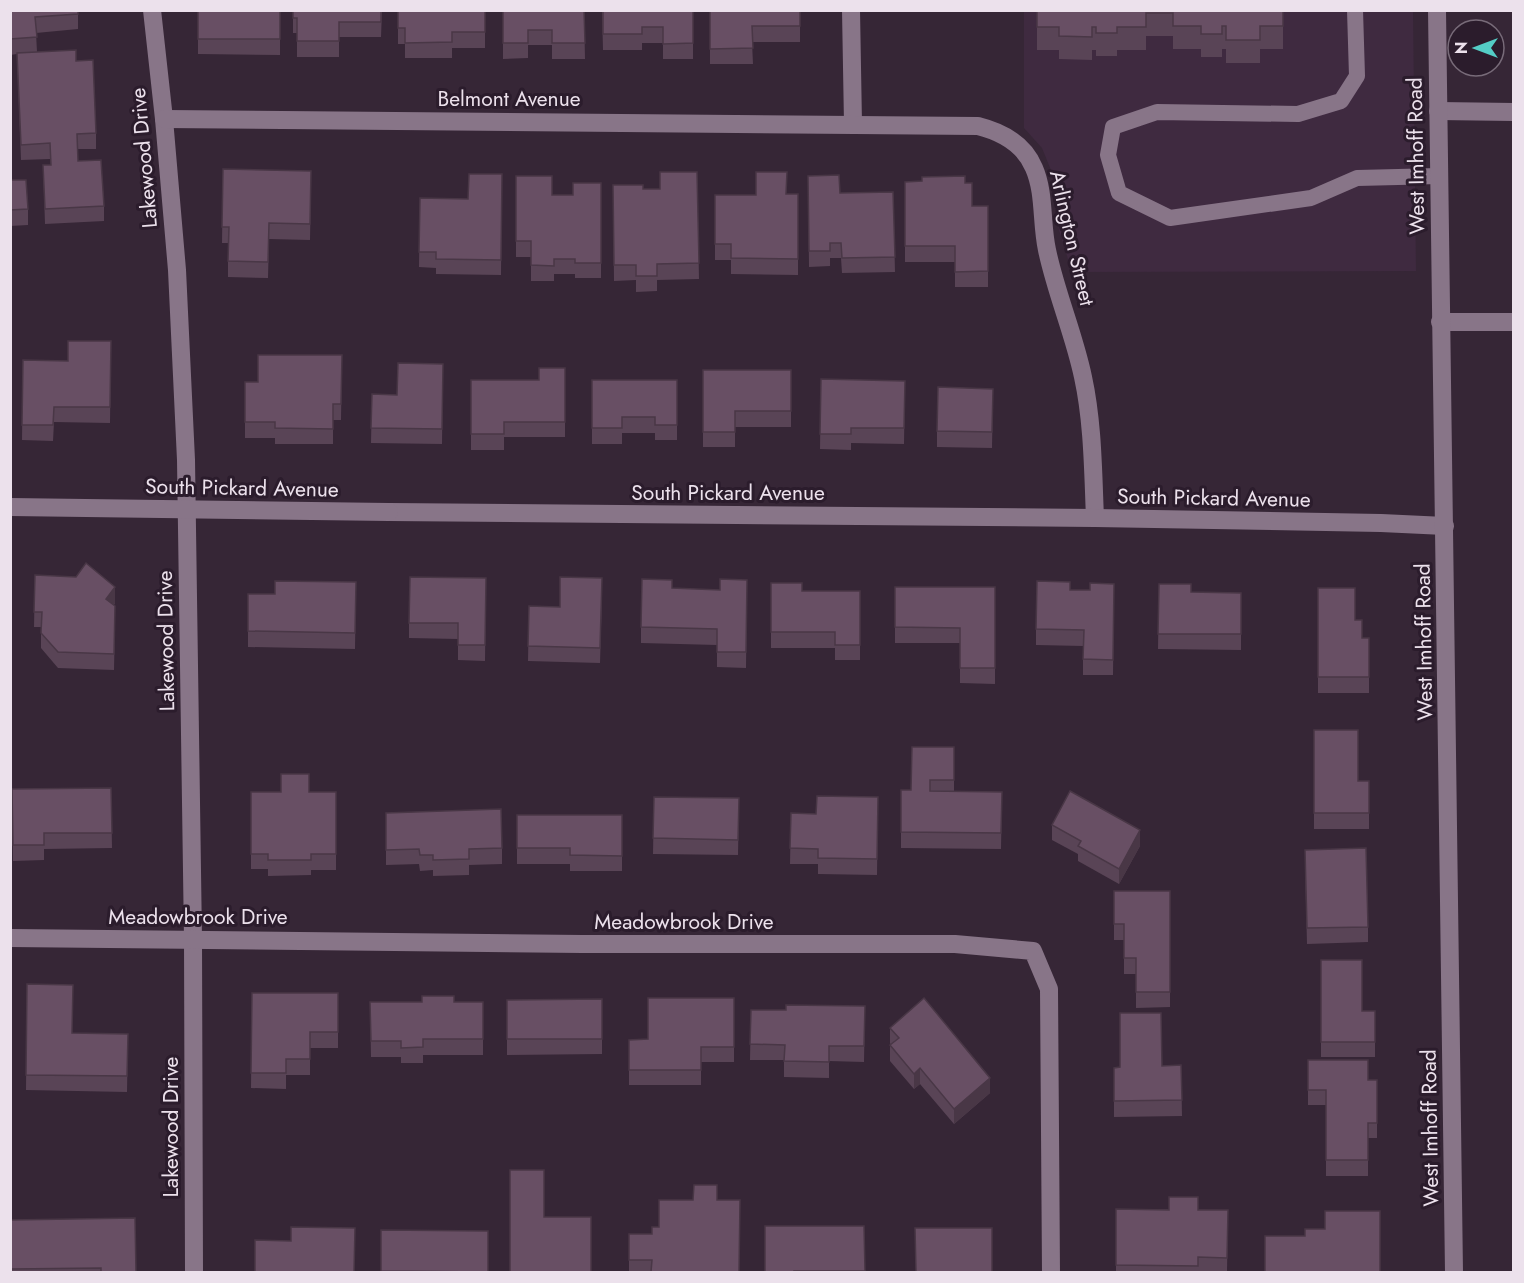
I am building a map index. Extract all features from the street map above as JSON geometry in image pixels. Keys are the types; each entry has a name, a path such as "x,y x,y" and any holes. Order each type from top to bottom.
{"street":[{"name":"Lakewood Drive","path":"152,10 177,270 186,460 193,939 194,1272"},
{"path":"851,10 854,124"},
{"name":"West Imhoff Road","path":"1437,10 1454,1272"},
{"path":"1438,111 1514,112"},
{"name":"Belmont Avenue","path":"164,119 854,124"},
{"name":"Arlington Street","path":"854,124 978,126 1008,137 1034,168 1039,187 1050,265 1083,377 1093,473 1095,518"},
{"path":"1440,322 1514,322"},
{"name":"South Pickard Avenue","path":"10,507 186,511 1095,518 1445,526"},
{"name":"Meadowbrook Drive","path":"10,938 583,944 955,944 1033,951 1048,989 1050,1272"}],"lane":[{"path":"1355,10 1357,76 1341,101 1298,114 1157,112 1113,127 1108,155 1119,193 1170,218 1311,198 1357,177 1438,176"}],"shaded area":[{"path":"1024,11 1413,11 1416,271 1072,272 1059,230 1053,175 1042,148 1024,128"}],"building":[{"path":"10,10 78,10 78,14 35,17 37,37 10,39"},
{"path":"198,10 280,10 280,39 198,39"},
{"path":"293,10 381,10 381,22 339,22 339,41 297,41 297,18 293,18"},
{"path":"398,10 485,10 485,32 452,32 452,42 405,43 405,28 398,28"},
{"path":"503,10 584,10 585,43 552,43 552,30 528,30 528,43 503,43"},
{"path":"603,10 693,10 693,43 663,44 663,27 642,27 642,34 603,34"},
{"path":"710,10 800,10 800,26 752,26 753,48 710,49"},
{"path":"1037,10 1283,10 1283,26 1260,26 1260,40 1226,40 1226,26 1222,26 1222,34 1201,34 1201,26 1173,26 1173,13 1146,13 1146,27 1117,27 1117,33 1096,33 1096,27 1092,27 1092,37 1059,36 1059,27 1037,27"},
{"path":"76,50 76,61 93,60 96,133 77,134 78,161 101,160 104,206 45,209 43,165 51,165 50,143 21,145 17,53"},
{"path":"223,169 311,171 310,224 269,223 268,262 228,261 229,227 222,227"},
{"path":"660,172 697,172 699,263 657,264 657,276 636,276 636,265 614,265 613,185 643,185 643,189 660,189"},
{"path":"756,172 787,172 786,194 798,194 798,259 731,258 731,244 715,244 715,195 756,195"},
{"path":"469,174 502,174 501,260 436,259 436,252 419,252 420,198 468,199"},
{"path":"839,175 840,193 893,192 895,257 842,258 841,243 830,243 830,251 809,251 808,176"},
{"path":"516,176 552,176 552,195 573,195 573,183 601,183 601,263 575,263 575,259 554,259 554,266 531,265 531,241 516,241"},
{"path":"965,176 965,183 972,183 972,206 988,206 988,271 955,272 955,246 905,246 905,182 922,181 922,177"},
{"path":"10,180 26,180 28,209 10,210"},
{"path":"68,341 111,341 110,407 54,407 53,425 22,425 23,360 68,361"},
{"path":"258,355 342,355 341,404 333,404 333,429 275,428 275,422 245,422 245,382 258,382"},
{"path":"398,363 443,364 442,429 371,428 372,394 397,395"},
{"path":"539,368 565,368 565,422 504,422 504,434 471,434 471,380 539,380"},
{"path":"703,370 791,370 791,411 735,411 735,432 703,432"},
{"path":"821,379 905,381 904,428 851,428 851,434 820,434"},
{"path":"592,380 677,380 677,425 655,425 655,417 622,417 622,428 592,428"},
{"path":"938,387 993,389 992,432 937,431"},
{"path":"86,563 115,587 106,599 115,606 114,654 58,652 41,633 42,612 34,612 35,575 76,577"},
{"path":"410,577 486,578 485,645 458,645 458,623 409,623"},
{"path":"560,577 602,578 600,648 528,646 529,606 560,607"},
{"path":"642,579 672,580 672,588 720,590 720,579 747,580 746,652 717,652 717,629 641,627"},
{"path":"275,581 356,582 355,633 248,631 248,594 275,594"},
{"path":"1037,581 1070,582 1070,590 1090,590 1090,583 1114,584 1113,660 1083,659 1084,630 1036,629"},
{"path":"771,583 802,583 802,591 860,591 860,645 835,645 835,632 771,632"},
{"path":"1159,584 1191,584 1191,592 1241,593 1241,634 1158,634"},
{"path":"895,587 995,587 995,668 960,668 960,628 895,627"},
{"path":"1318,588 1355,588 1355,620 1362,620 1362,638 1369,638 1369,677 1318,677"},
{"path":"1314,730 1358,730 1358,781 1369,781 1369,813 1314,813"},
{"path":"912,747 954,747 954,780 930,780 930,791 1002,792 1001,833 901,832 901,790 911,790"},
{"path":"281,774 309,774 309,792 336,792 336,854 311,854 311,860 268,860 268,854 251,854 251,792 281,792"},
{"path":"111,788 112,833 44,833 44,845 13,845 12,789"},
{"path":"1070,791 1140,830 1119,869 1078,846 1081,841 1052,825"},
{"path":"817,796 878,797 877,859 818,858 818,849 790,848 791,813 816,814"},
{"path":"654,797 739,798 738,840 653,838"},
{"path":"501,809 502,848 469,849 469,859 433,860 433,855 420,855 419,849 386,850 386,813"},
{"path":"517,815 622,815 622,856 570,855 570,848 517,848"},
{"path":"1366,848 1368,927 1307,928 1305,850"},
{"path":"1114,891 1170,891 1170,992 1136,992 1136,958 1124,958 1124,924 1114,924"},
{"path":"1321,960 1362,960 1362,1011 1375,1011 1375,1042 1321,1042"},
{"path":"27,984 73,985 72,1033 128,1034 127,1076 26,1075"},
{"path":"252,993 338,993 338,1032 310,1032 310,1059 286,1059 286,1073 251,1073"},
{"path":"422,996 454,996 454,1002 483,1002 483,1039 423,1039 423,1047 401,1048 401,1041 371,1041 370,1002 422,1002"},
{"path":"648,998 734,998 734,1047 701,1047 701,1070 629,1070 629,1040 648,1039"},
{"path":"924,998 990,1078 954,1109 920,1068 914,1074 890,1045 899,1038 890,1028"},
{"path":"602,999 602,1039 507,1039 507,1000"},
{"path":"786,1005 865,1006 864,1046 829,1046 829,1062 784,1061 785,1045 750,1044 751,1010 786,1010"},
{"path":"1120,1013 1161,1013 1162,1066 1181,1065 1182,1100 1114,1101 1114,1068 1120,1067"},
{"path":"1308,1060 1368,1060 1368,1080 1377,1080 1377,1123 1368,1123 1368,1160 1326,1160 1326,1090 1308,1090"},
{"path":"510,1170 544,1170 544,1217 591,1217 591,1272 510,1272"},
{"path":"694,1185 717,1185 717,1200 740,1200 739,1272 651,1272 652,1260 629,1260 629,1234 652,1234 652,1227 659,1227 659,1200 693,1200"},
{"path":"1169,1197 1198,1197 1198,1210 1228,1210 1227,1258 1198,1257 1198,1266 1116,1265 1116,1209 1169,1210"},
{"path":"1325,1211 1380,1211 1380,1272 1265,1272 1265,1236 1305,1236 1305,1229 1325,1229"},
{"path":"135,1218 136,1272 101,1272 101,1268 11,1269 10,1220"},
{"path":"765,1226 864,1226 865,1271 765,1272"},
{"path":"291,1227 355,1228 354,1272 255,1272 255,1240 291,1241"},
{"path":"915,1228 992,1228 992,1272 916,1272"},
{"path":"381,1230 488,1231 488,1272 381,1271"}]}
